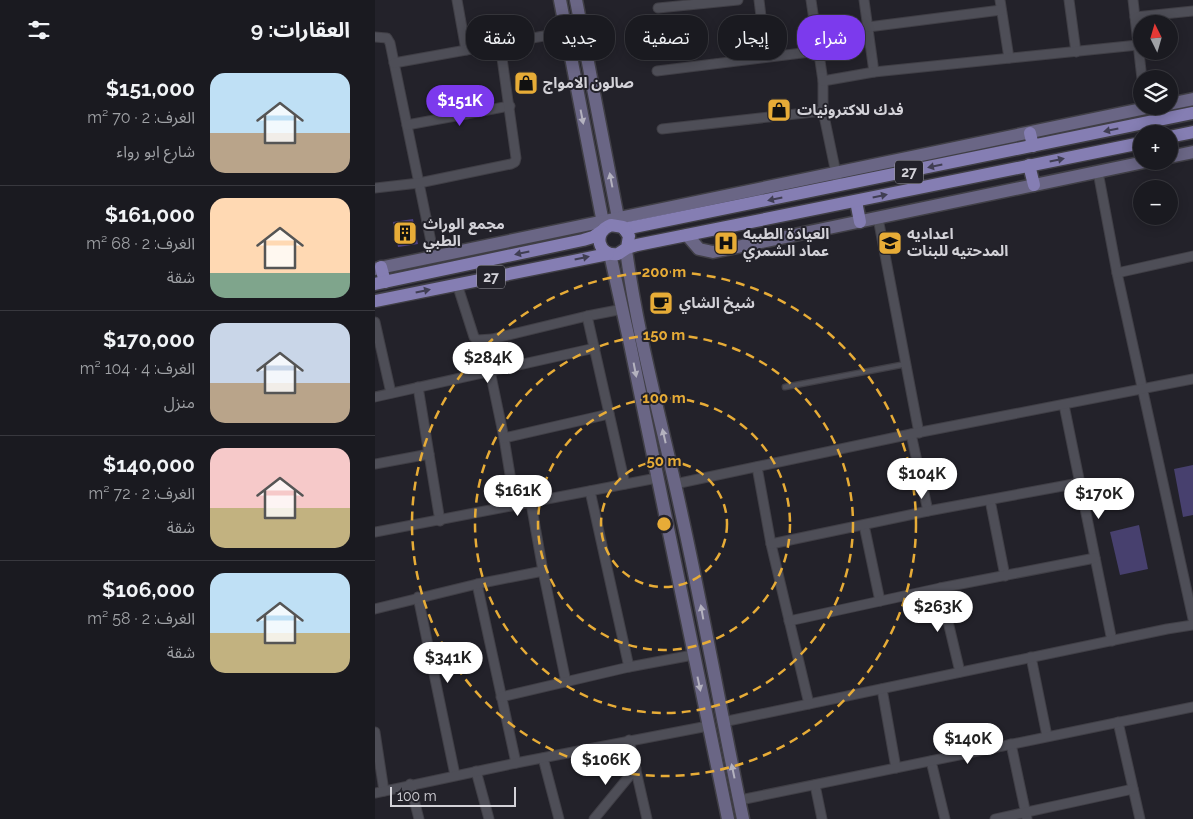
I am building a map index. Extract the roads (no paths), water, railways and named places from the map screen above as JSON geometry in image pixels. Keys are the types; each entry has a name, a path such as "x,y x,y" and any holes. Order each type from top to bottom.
{"main road":[{"name":"27","path":"714,205 839,186 1193,114"},
{"path":"1030,132 1033,146"},
{"path":"1178,135 1193,132"},
{"name":"27","path":"375,301 609,254 619,254 627,249 687,235 1133,145"},
{"path":"977,158 972,164 972,168 977,176"},
{"path":"955,180 962,176 963,172 963,168 957,162"},
{"path":"1029,165 1034,185"},
{"path":"856,201 860,222"},
{"name":"27","path":"380,283 583,240 593,237 603,227 622,225"},
{"path":"622,225 629,240 627,249"},
{"path":"603,227 599,244 609,254"},
{"path":"378,268 380,283"}],"street":[{"path":"394,63 466,50 457,0"},
{"path":"560,0 563,15"},
{"path":"576,0 622,225 714,205 835,173 1133,110"},
{"path":"658,8 739,0"},
{"path":"759,0 761,15"},
{"path":"811,0 813,15"},
{"path":"864,0 874,72"},
{"path":"1000,0 1009,58"},
{"path":"1069,0 1076,52"},
{"path":"1133,0 1135,15"},
{"path":"868,27 1001,10"},
{"path":"1154,15 1193,11"},
{"path":"375,38 387,38 390,42 434,256"},
{"path":"823,81 874,72 1133,46"},
{"path":"375,188 419,183 515,162 510,106 503,60"},
{"path":"378,268 434,256 603,227 571,60"},
{"path":"657,71 738,60"},
{"path":"820,60 823,81 823,112 839,186"},
{"path":"1178,102 1193,99"},
{"path":"407,125 510,106"},
{"path":"662,129 823,112"},
{"path":"1147,123 1148,115"},
{"path":"1178,155 1193,152"},
{"path":"687,235 699,248 713,252 1133,164"},
{"path":"1098,172 1117,273 1193,619"},
{"path":"878,218 906,364 928,511"},
{"path":"627,249 643,342 698,590 743,819"},
{"path":"609,254 623,310 727,819"},
{"path":"1117,273 1193,256"},
{"path":"457,284 474,337 477,340 492,339 587,316 623,310"},
{"path":"587,316 625,484"},
{"path":"375,322 391,393"},
{"path":"630,344 643,342"},
{"path":"375,397 595,348"},
{"path":"490,371 515,505"},
{"path":"675,484 915,433 1193,379"},
{"path":"418,387 441,521"},
{"path":"1064,405 1112,641"},
{"path":"504,438 609,414"},
{"path":"375,464 429,454"},
{"path":"757,467 771,544 809,704"},
{"path":"375,532 441,521 657,478"},
{"path":"771,544 928,511 1079,483"},
{"path":"590,491 629,667"},
{"path":"991,500 1005,576"},
{"path":"531,503 566,682"},
{"path":"864,525 880,601"},
{"path":"789,621 940,588 1095,558"},
{"path":"674,563 683,566 691,559"},
{"path":"375,609 418,597 543,571"},
{"path":"477,584 516,763"},
{"path":"681,594 687,586 698,590"},
{"path":"940,588 959,672"},
{"path":"418,597 455,775"},
{"path":"723,722 1193,625"},
{"path":"501,697 629,667 693,656"},
{"path":"1031,658 1047,736"},
{"path":"882,689 896,768"},
{"path":"739,800 1193,707"},
{"path":"1118,722 1140,819"},
{"path":"375,732 380,792 410,784 708,726"},
{"path":"629,740 647,819"},
{"path":"1011,744 1027,816"},
{"path":"543,758 559,819"},
{"path":"931,761 945,819"},
{"path":"594,819 635,768"},
{"path":"476,771 489,819"},
{"path":"410,784 419,819"},
{"path":"815,785 822,819"},
{"path":"995,819 1027,816 1133,789"}],"lane":[{"path":"785,387 906,364"}],"place":[{"name":"صالون الامواج","path":"526,83"},
{"name":"فدك للاكترونيات","path":"779,110"},
{"name":"مجمع الوراث الطبي","path":"405,233"},
{"name":"العيادة الطبيه عماد الشمري","path":"726,243"},
{"name":"اعداديه المدحتيه للبنات","path":"890,243"},
{"name":"شيخ الشاي","path":"661,303"}]}
